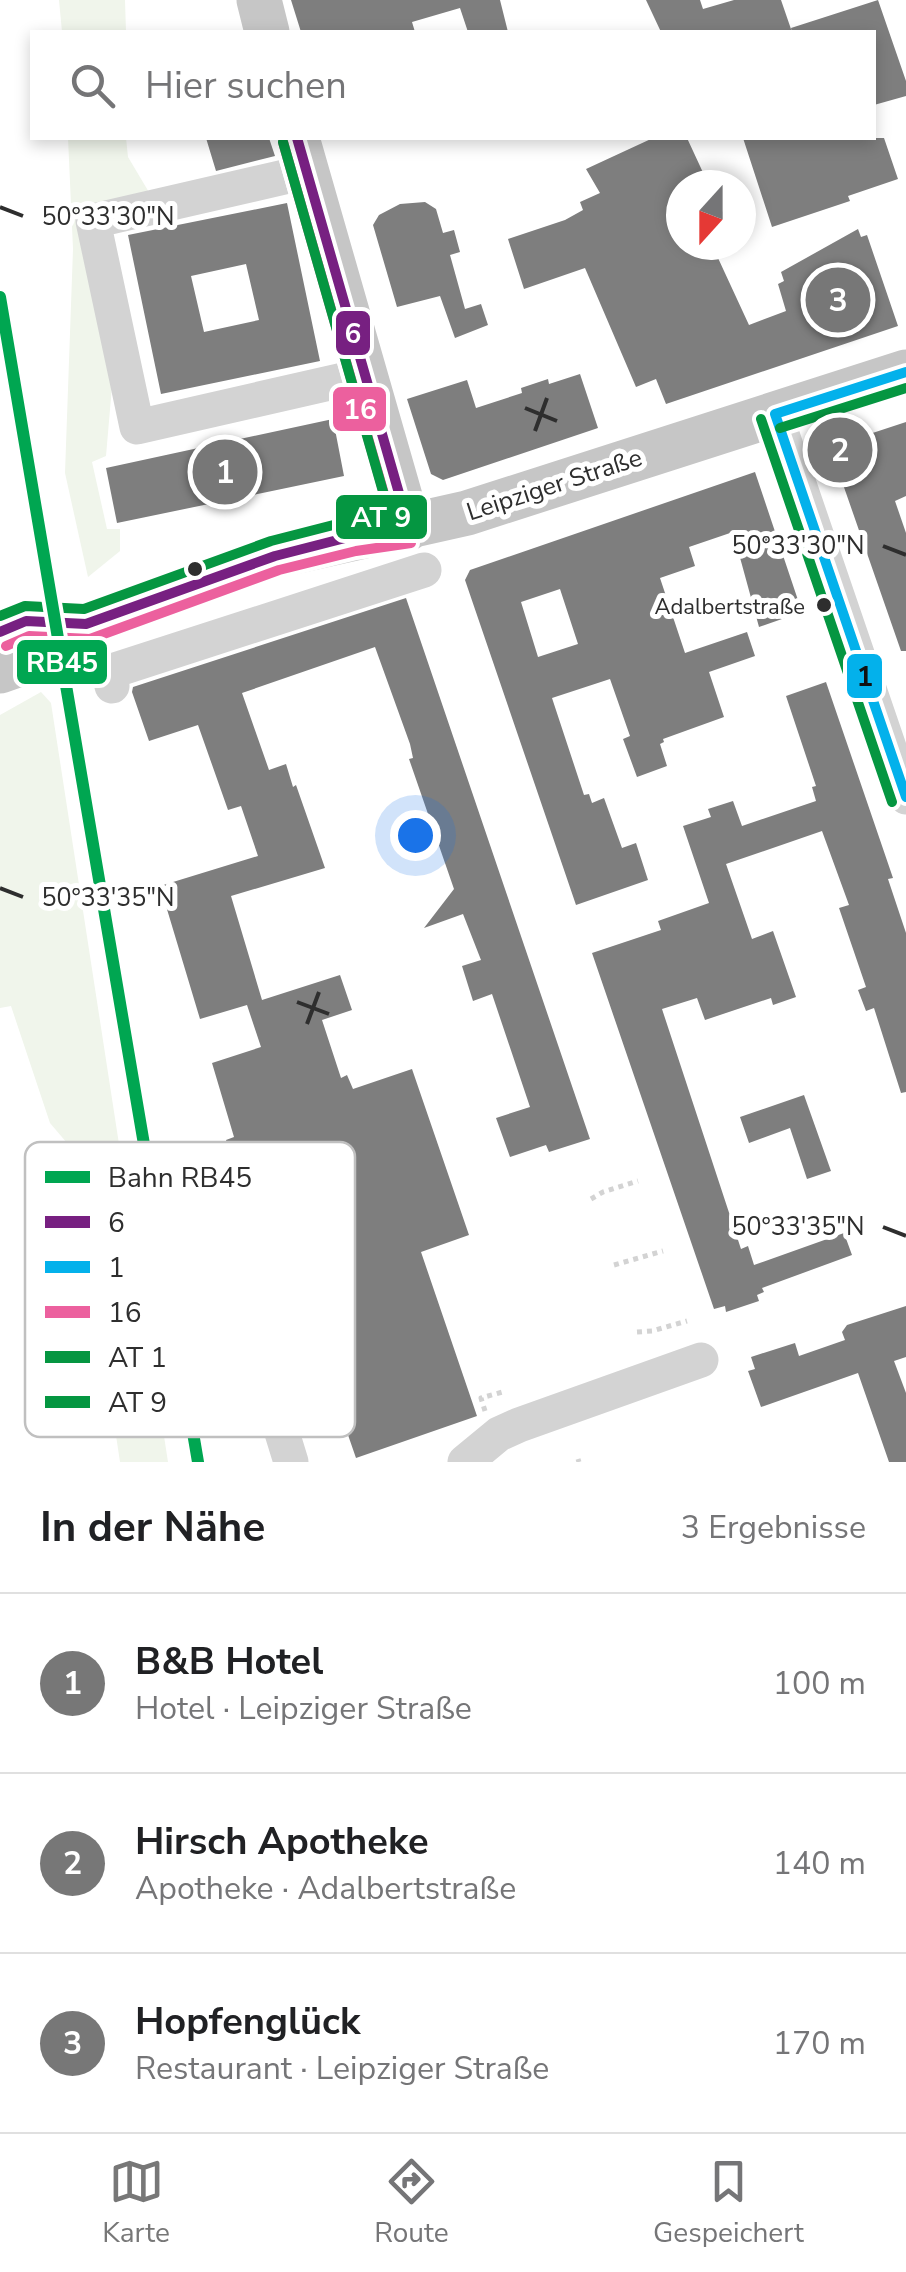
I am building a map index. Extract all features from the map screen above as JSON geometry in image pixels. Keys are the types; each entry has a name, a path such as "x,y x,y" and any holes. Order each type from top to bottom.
{"main road":[{"path":"258,0 267,30"},
{"path":"301,155 409,528"},
{"name":"Leipziger Straße","path":"0,671 37,658 86,624 275,556 466,513 906,372"},
{"name":"Leipziger Straße","path":"0,632 26,621 86,624"}],"street":[{"path":"301,155 93,222 137,426 365,375"},
{"path":"775,414 906,798"},
{"path":"112,686 109,672 424,570"},
{"path":"465,1462 518,1425 701,1360"},
{"path":"283,1437 291,1462"}],"path":[{"path":"591,1199 638,1181"},
{"path":"614,1266 663,1252"},
{"path":"637,1332 687,1321"},
{"path":"481,1398 506,1391"}],"shaded area":[{"path":"59,0 125,0 126,30 62,30"},
{"path":"68,140 126,140 128,157 153,199 107,227 120,293 106,456 92,462 107,529 120,529 120,551 88,577 65,473 73,249"},
{"path":"41,692 51,703 119,1142 66,1142 50,1123 11,1006 0,1008 0,715"},
{"path":"116,1437 164,1437 168,1462 120,1462"}],"building":[{"path":"291,0 500,0 508,30 467,30 460,8 412,22 414,30 300,30"},
{"path":"646,0 700,0 703,9 734,0 781,0 791,30 660,30"},
{"path":"878,0 906,81 906,96 876,104 876,30 791,28"},
{"path":"884,138 898,179 848,196 850,201 772,227 744,140"},
{"path":"207,140 270,140 275,156 216,171"},
{"path":"649,140 688,140 702,170 666,170 666,260 719,260 749,325 786,311 778,284 784,281 781,272 858,229 861,237 867,235 898,326 666,404 656,379 636,387 585,268 524,289 508,239 565,220 583,210 580,202 600,193 586,169"},
{"path":"425,202 436,209 443,233 454,230 460,252 450,255 465,309 481,304 488,325 455,338 440,296 397,307 373,225 379,215 400,204"},
{"path":"287,203 320,361 161,394 128,235","holes":["246,264 259,320 204,332 191,276"]},
{"path":"580,374 598,428 443,480 431,474 407,399 467,380 476,408 522,393 521,388 548,379 549,384"},
{"path":"333,419 344,476 117,523 106,468"},
{"path":"906,422 906,496 895,501 906,533 906,651 901,651 830,447"},
{"path":"755,472 802,612 759,627 733,532 689,547 695,566 660,578 685,653 747,632 755,656 709,672 724,717 663,739 660,744 667,766 637,777 623,739 630,736 610,679 552,698 584,795 589,794 592,803 604,798 622,848 636,843 648,880 576,905 465,580 470,570","holes":["560,589 578,644 538,657 521,602"]},
{"path":"406,598 590,1139 549,1152 546,1145 510,1157 496,1118 530,1107 492,994 473,1001 462,966 481,960 463,914 424,928 454,889 409,759 413,758 410,744 375,647 242,693 269,770 286,764 293,787 296,785 325,868 231,896 262,1000 340,975 352,1010 322,1020 341,1078 347,1075 353,1089 412,1069 469,1235 421,1252 477,1416 356,1458 349,1437 355,1437 355,1142 227,1142 234,1137 212,1063 261,1047 247,1005 200,1019 160,886 258,856 241,806 228,810 198,725 149,741 133,687"},
{"path":"826,682 893,878 888,879 906,933 906,1092 901,1093 874,1008 866,1011 858,990 866,987 839,908 849,905 822,831 726,864 752,939 773,931 796,997 773,1005 771,998 705,1020 697,998 662,1009 741,1249 748,1246 754,1265 844,1233 852,1255 762,1288 764,1292 757,1295 759,1301 726,1312 725,1306 714,1309 592,953 661,930 658,921 709,903 683,826 711,817 708,809 733,801 742,826 816,801 812,787 816,786 786,696"},
{"path":"804,1095 831,1171 807,1179 790,1128 749,1143 740,1117"},
{"path":"906,1306 906,1357 894,1361 906,1393 906,1462 889,1462 858,1373 761,1407 748,1371 755,1369 751,1357 795,1343 799,1356 845,1340 842,1332 847,1325"}],"rail line":[{"name":"RB45","path":"0,297 144,1142"},
{"name":"RB45","path":"194,1437 198,1462"}],"transit line":[{"name":"6","path":"298,140 409,528"},
{"name":"16","path":"283,142 395,532"},
{"path":"0,616 25,606 84,609 271,541 349,521 390,516 283,142"},
{"name":"1","path":"775,414 906,372"},
{"path":"780,428 906,388"},
{"name":"1","path":"775,414 906,797"},
{"path":"761,419 892,802"},
{"name":"6","path":"0,632 26,621 86,624 275,556 353,536 409,528"},
{"name":"16","path":"6,646 29,636 90,639 279,570 356,551 411,543"}],"place":[{"name":"Hopfenglück","path":"838,300"},
{"name":"Hirsch Apotheke","path":"840,450"},
{"name":"B&B Hotel","path":"225,472"},
{"name":"Adalbertstraße","path":"824,605"}]}
